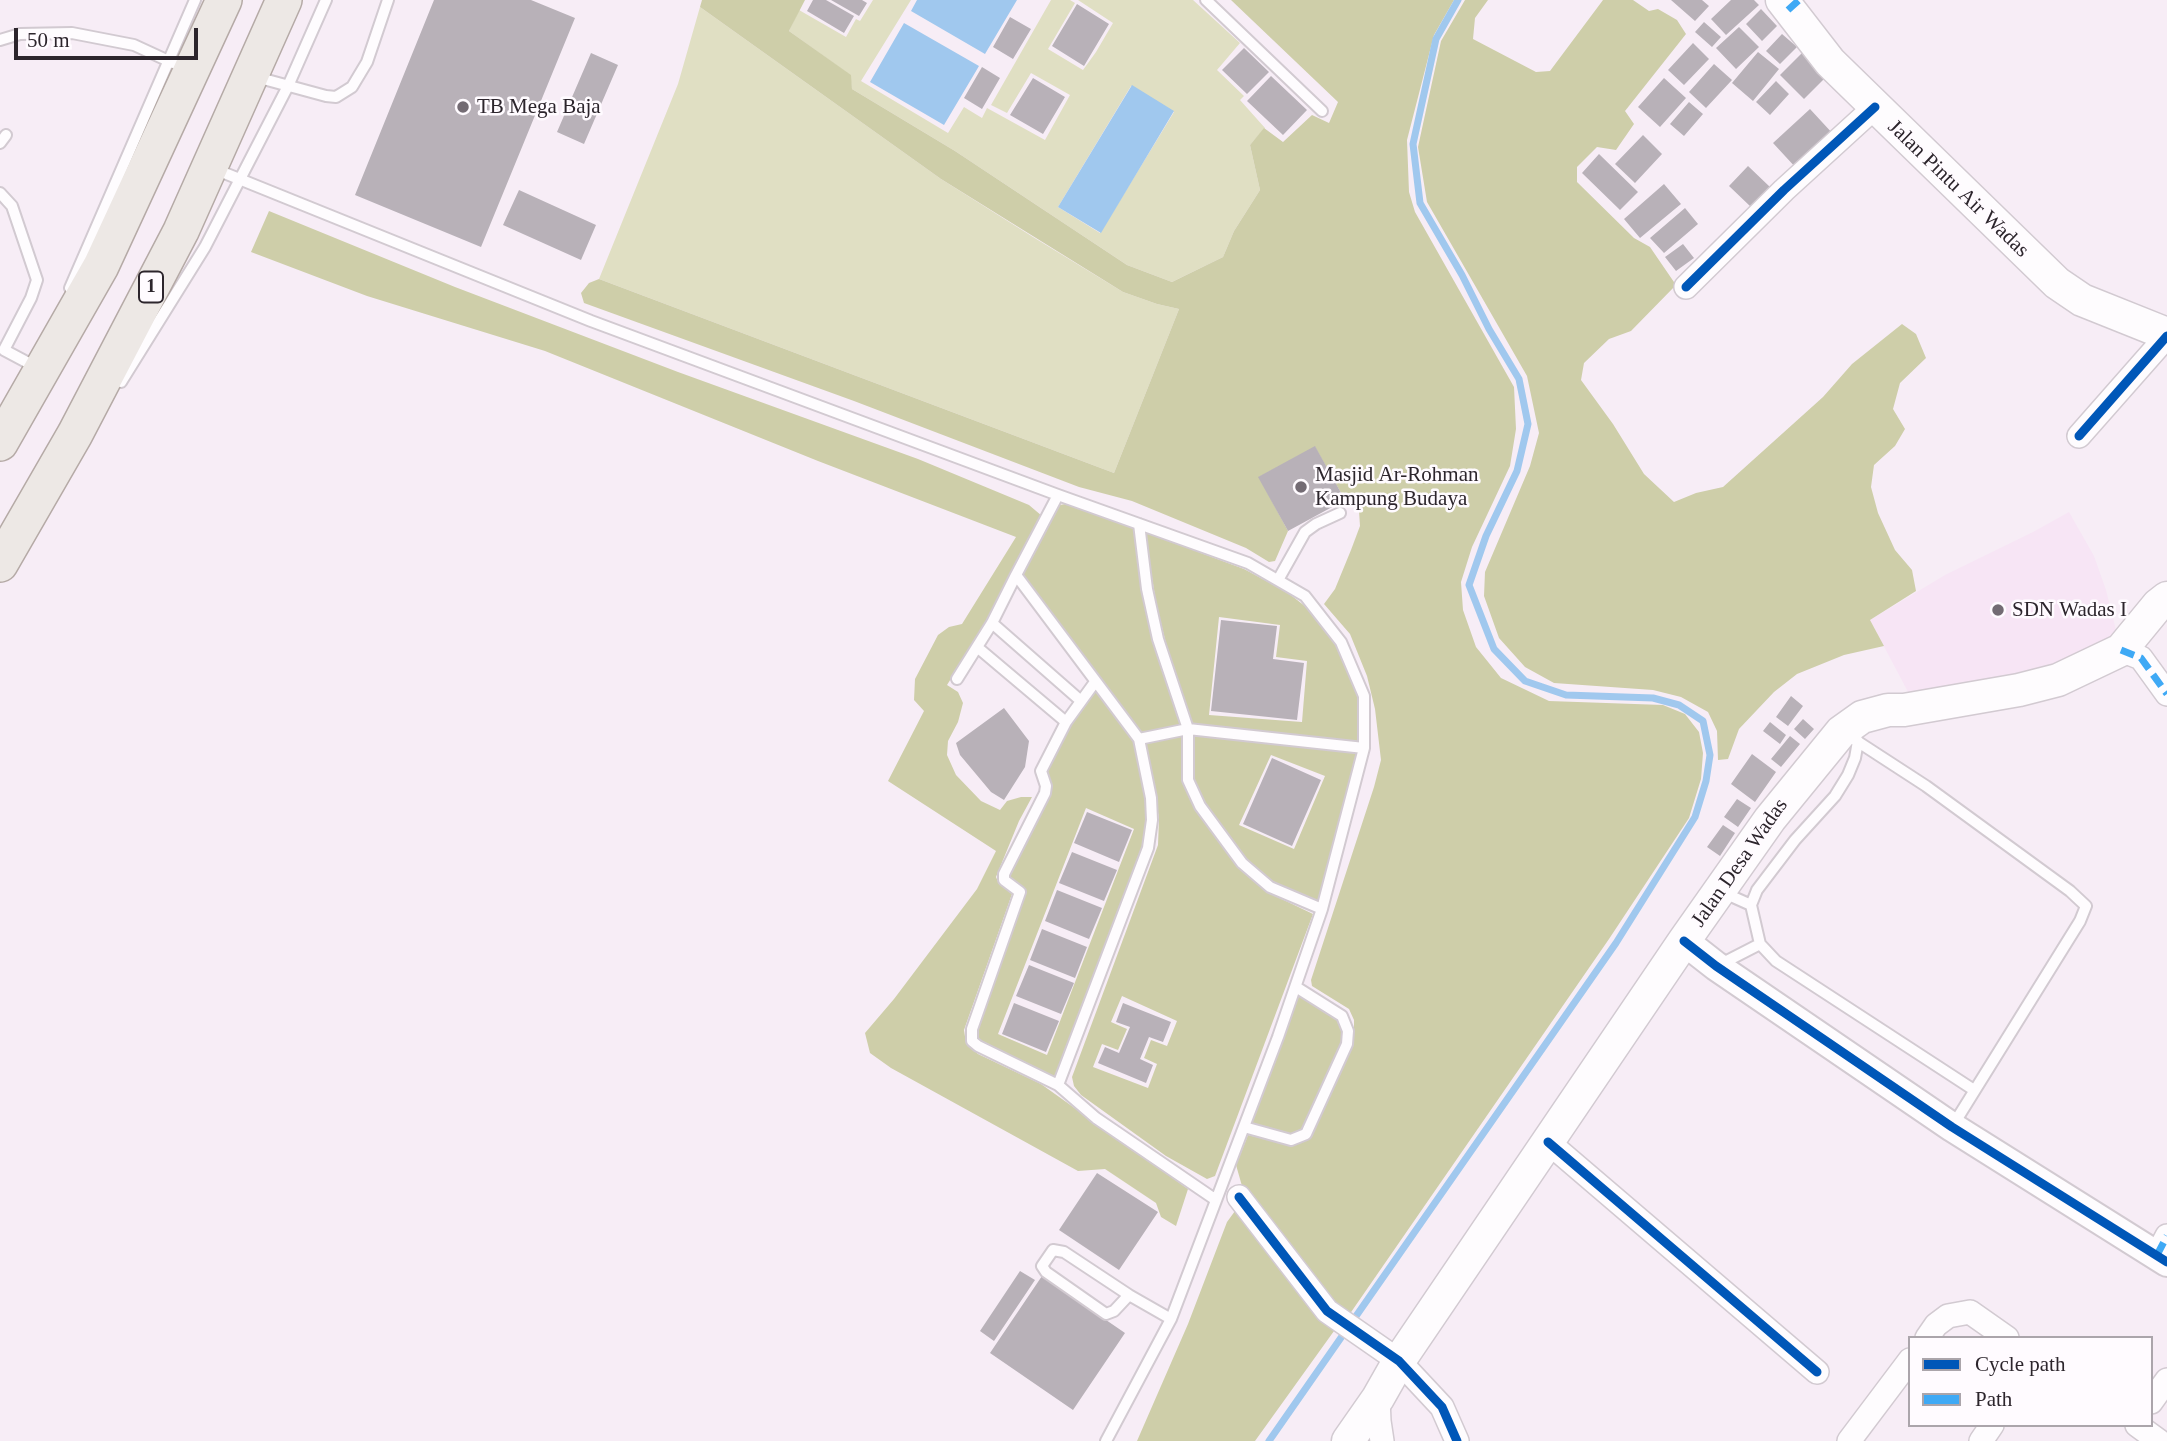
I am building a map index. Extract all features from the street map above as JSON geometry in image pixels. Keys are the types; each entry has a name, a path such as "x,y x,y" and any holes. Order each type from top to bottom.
{"main road":[{"path":"3,439 102,266 179,67 224,0"},
{"name":"1","path":"0,564 75,434 181,230 225,173 250,75 284,0"},
{"name":"Jalan Pintu Air Wadas","path":"1790,3 1829,62 2057,283 2082,300 2167,335"},
{"name":"Jalan Desa Wadas","path":"1348,1441 1378,1398 1399,1360 1770,819 1849,736 1861,717 1888,710 1903,710 2019,690 2058,680 2121,650 2158,605 2167,598"}],"street":[{"path":"1686,287 1784,190 1875,107"},
{"path":"2079,436 2167,335"},
{"path":"2121,650 2141,658 2167,694"},
{"path":"1684,941 1716,966 1952,1126 2164,1251"},
{"path":"1548,1142 1817,1372"},
{"path":"1227,1199 1334,1316 1399,1360 1442,1406 1457,1441"},
{"path":"1928,1336 1936,1325 1948,1316 1970,1312 2004,1336"},
{"path":"1849,1441 1908,1363"},
{"path":"2153,1399 2167,1380"},
{"path":"1378,1398 1378,1421 1382,1441"},
{"path":"2139,1427 2160,1441"}],"lane":[{"path":"63,303 179,67 195,0"},
{"path":"117,387 205,247 225,173 288,86 326,0"},
{"path":"250,75 336,97 352,87 367,62 388,0"},
{"path":"1206,0 1322,111"},
{"path":"0,40 20,34 72,33 134,45 179,67"},
{"path":"225,173 591,321 1248,563 1305,596 1341,642 1364,696 1364,748 1322,909 1230,1166 1227,1199 1171,1319 1106,1441"},
{"path":"0,193 12,206 37,280 32,298 2,353 36,367"},
{"path":"3,439 58,316"},
{"path":"75,434 109,397"},
{"path":"957,679 992,623 1058,495"},
{"path":"1278,580 1305,532 1340,513"},
{"path":"1139,524 1147,589 1158,639 1188,729 1188,780 1200,806 1242,863 1270,887 1322,909"},
{"path":"1016,575 1139,738 1151,798 1152,820 1147,848 1058,1085"},
{"path":"992,623 1081,701"},
{"path":"977,647 1066,722"},
{"path":"1095,682 1066,722 1041,771 1046,786 1045,793 1004,874 1004,880 1020,892 974,1017 971,1037 978,1046 1058,1085 1096,1118 1227,1199"},
{"path":"1139,738 1188,729 1364,748"},
{"path":"1849,736 1855,758 1848,775 1835,796 1763,880 1751,905 1760,944 1776,961 1975,1090"},
{"path":"1849,736 1926,786 2070,891 2085,906 2080,921 1952,1126"},
{"path":"1720,892 1751,905"},
{"path":"1716,966 1760,944"},
{"path":"1244,1127 1282,1139 1302,1138 1310,1128 1347,1044 1348,1031 1342,1016 1296,987"},
{"path":"1227,1199 1230,1166"},
{"path":"1129,1295 1114,1311 1106,1314 1046,1272 1042,1266 1053,1250 1064,1252 1171,1319"}],"shaded area":[{"name":"SDN Wadas I","path":"2069,512 2094,556 2106,590 2121,650 1916,707 1870,620 1945,575"}],"green space":[{"path":"702,0 805,0 789,31 851,75 852,89 955,151 1127,265 1172,282 1223,257 1234,231 1260,190 1250,145 1264,128 1283,142 1312,115 1329,123 1338,102 1231,0 1454,0 1434,35 1407,140 1409,192 1415,212 1514,387 1516,429 1510,466 1472,547 1461,582 1463,610 1476,647 1501,678 1549,701 1663,705 1685,714 1699,732 1703,753 1701,779 1689,818 1609,939 1347,1318 1242,1186 1236,1165 1248,1135 1285,1144 1299,1144 1310,1137 1354,1043 1354,1020 1349,1009 1312,986 1311,980 1381,760 1375,709 1367,676 1350,634 1324,604 1335,589 1351,550 1360,526 1359,511 1345,500 1315,447 1259,477 1288,531 1275,561 1269,562 1246,548 1132,501 1079,487 854,401 584,303 581,293 589,283 599,279 1114,473 1179,309 1123,292 941,179 700,7"},
{"path":"873,0 911,0 861,81 948,133 964,107 982,118 987,108 1045,140 1070,95 1031,73 1007,113 991,105 1051,0 1070,0 1075,3 1048,49 1083,70 1113,23 1078,0 1193,0 1240,43 1217,70 1244,96 1240,100 1265,128 1250,145 1260,190 1234,231 1223,257 1172,282 1127,265 955,151 852,89 850,75 789,31 799,10 846,37 856,19 860,21","holes":["1131,86 1174,112 1100,233 1058,207"]},
{"path":"1465,0 1488,0 1475,18 1473,39 1536,72 1550,71 1603,0 1633,0 1649,11 1658,9 1677,20 1686,34 1625,111 1634,124 1616,150 1597,147 1577,167 1577,182 1634,238 1650,247 1676,285 1631,331 1609,339 1584,363 1581,380 1644,474 1674,502 1696,493 1723,487 1823,397 1852,364 1902,324 1916,334 1926,358 1900,383 1893,409 1905,429 1895,446 1874,465 1871,487 1878,513 1895,550 1912,570 1916,591 1870,620 1884,646 1844,655 1797,674 1774,692 1739,729 1728,759 1718,760 1717,731 1708,712 1681,697 1653,690 1554,683 1525,667 1499,638 1484,596 1485,572 1530,466 1539,433 1527,376 1427,202 1418,147 1441,41"},
{"path":"700,7 941,179 1123,292 1179,309 1114,473 599,279 678,84"},
{"path":"269,211 455,287 918,459 1029,505 1042,516 992,613 947,685 958,692 963,703 958,722 948,741 947,755 956,775 981,801 1000,810 1007,801 1032,797 996,877 999,884 1012,894 964,1030 966,1043 978,1054 1041,1084 1188,1189 1176,1226 1161,1217 1156,1203 1105,1169 1078,1171 891,1068 870,1053 865,1033 977,889 996,851 888,781 924,711 914,700 915,679 938,635 949,627 962,624 1016,537 545,351 367,296 251,252"},
{"path":"1065,504 1134,528 1140,577 1153,637 1184,726 1140,735 1022,573 1060,505"},
{"path":"1145,532 1244,569 1287,592 1306,607 1336,643 1359,697 1359,743 1191,723 1170,660 1156,603","holes":["1219,617 1280,625 1276,657 1307,661 1302,722 1209,715"]},
{"path":"1095,690 1134,739 1143,776 1148,815 1144,848 1056,1081 977,1040 975,1033 1026,892 1008,876 1052,788 1046,773 1071,724","holes":["1086,808 1134,829 1047,1055 998,1034"]},
{"path":"1183,734 1183,780 1195,809 1240,868 1267,892 1313,914 1215,1176 1207,1179 1166,1156 1081,1095 1074,1086 1072,1077 1158,845 1159,818 1146,743","holes":["1122,996 1177,1021 1167,1046 1151,1040 1144,1058 1157,1064 1148,1088 1093,1067 1102,1044 1118,1050 1127,1029 1111,1022"]},
{"path":"1193,734 1358,752 1318,904 1271,881 1244,858 1203,804 1192,779","holes":["1271,755 1325,776 1294,849 1239,825"]},
{"path":"1299,994 1338,1020 1343,1036 1299,1137 1248,1126"},
{"path":"1235,1211 1245,1220 1315,1312 1334,1331 1255,1441 1137,1441 1188,1324 1227,1222"}],"water":[{"path":"917,0 1017,0 985,54 911,11"},
{"path":"904,23 979,66 944,125 870,82"},
{"path":"1132,85 1174,111 1101,233 1058,207"}],"building":[{"path":"434,0 531,0 575,18 481,247 355,195"},
{"path":"813,0 826,0 854,16 844,33 807,11"},
{"path":"831,0 862,0 867,3 859,16"},
{"path":"1671,0 1702,0 1709,6 1695,21"},
{"path":"1731,0 1754,0 1759,5 1726,35 1711,19"},
{"path":"1077,4 1109,24 1084,66 1052,46"},
{"path":"1761,9 1777,26 1762,41 1746,24"},
{"path":"1010,17 1031,29 1013,59 993,47"},
{"path":"1704,22 1721,37 1712,47 1695,32"},
{"path":"1739,27 1759,47 1736,69 1716,48"},
{"path":"1782,34 1797,47 1780,64 1766,51"},
{"path":"1693,43 1709,59 1684,85 1668,70"},
{"path":"1244,48 1269,72 1247,94 1222,70"},
{"path":"1804,51 1828,75 1804,99 1780,75"},
{"path":"1758,52 1779,69 1753,101 1732,83"},
{"path":"591,53 618,65 584,144 557,132"},
{"path":"1714,64 1732,80 1706,108 1689,92"},
{"path":"982,67 1000,78 982,109 964,98"},
{"path":"1271,76 1307,110 1283,135 1247,101"},
{"path":"1033,78 1065,97 1043,134 1010,115"},
{"path":"1664,78 1686,98 1660,127 1638,107"},
{"path":"1776,81 1789,94 1770,115 1756,102"},
{"path":"1689,102 1703,114 1684,136 1670,124"},
{"path":"1810,109 1834,135 1797,169 1773,143"},
{"path":"1643,135 1662,154 1635,183 1615,164"},
{"path":"1599,154 1638,192 1620,210 1582,173"},
{"path":"1748,166 1770,187 1751,207 1729,186"},
{"path":"1664,184 1681,204 1640,238 1624,219"},
{"path":"519,190 596,225 581,260 503,225"},
{"path":"1685,208 1698,224 1664,253 1650,238"},
{"path":"1683,244 1694,258 1676,271 1665,257"},
{"path":"1315,446 1345,500 1288,531 1258,477"},
{"path":"1221,620 1277,626 1273,659 1304,663 1297,720 1211,711"},
{"path":"1791,696 1803,706 1788,726 1776,717"},
{"path":"1004,708 1029,741 1025,767 1004,800 991,792 960,755 956,743"},
{"path":"1803,719 1814,729 1805,739 1794,729"},
{"path":"1770,722 1786,735 1780,744 1763,731"},
{"path":"1790,736 1800,744 1781,767 1771,759"},
{"path":"1752,754 1776,772 1755,802 1731,784"},
{"path":"1272,758 1321,780 1292,846 1243,824"},
{"path":"1737,799 1751,808 1738,827 1724,817"},
{"path":"1087,812 1132,830 1119,862 1074,843"},
{"path":"1723,825 1735,833 1720,856 1707,847"},
{"path":"1072,852 1117,870 1104,901 1059,883"},
{"path":"1057,890 1102,908 1089,939 1045,921"},
{"path":"1042,929 1087,947 1075,978 1030,960"},
{"path":"1029,965 1074,983 1061,1014 1016,996"},
{"path":"1014,1003 1059,1021 1046,1052 1002,1034"},
{"path":"1123,1003 1171,1022 1163,1042 1149,1037 1140,1059 1153,1065 1146,1083 1098,1063 1105,1047 1119,1053 1130,1027 1116,1022"},
{"path":"1097,1173 1158,1212 1119,1270 1059,1230"},
{"path":"1020,1271 1035,1280 994,1341 980,1331"},
{"path":"1042,1276 1125,1333 1073,1410 990,1353"}],"waterway":[{"path":"1269,1441 1616,943 1695,817 1706,781 1710,755 1703,721 1679,705 1653,698 1566,695 1525,681 1494,649 1469,585 1486,536 1517,471 1528,424 1519,379 1420,203 1413,144 1436,39 1458,0"}],"marked path":[{"path":"1788,10 1799,0"},
{"path":"2121,650 2141,658 2167,694"},
{"path":"2157,1255 2167,1236"}],"cycle path":[{"path":"1686,287 1784,190 1875,107"},
{"path":"2079,436 2167,336"},
{"path":"1684,941 1716,966 1952,1127 2167,1262"},
{"path":"1548,1142 1817,1372"},
{"path":"1239,1197 1327,1311 1399,1361 1442,1407 1457,1441"}],"place":[{"name":"TB Mega Baja","path":"463,107"},
{"name":"Masjid Ar-Rohman Kampung Budaya","path":"1301,487"},
{"name":"SDN Wadas I","path":"1998,610"}]}
